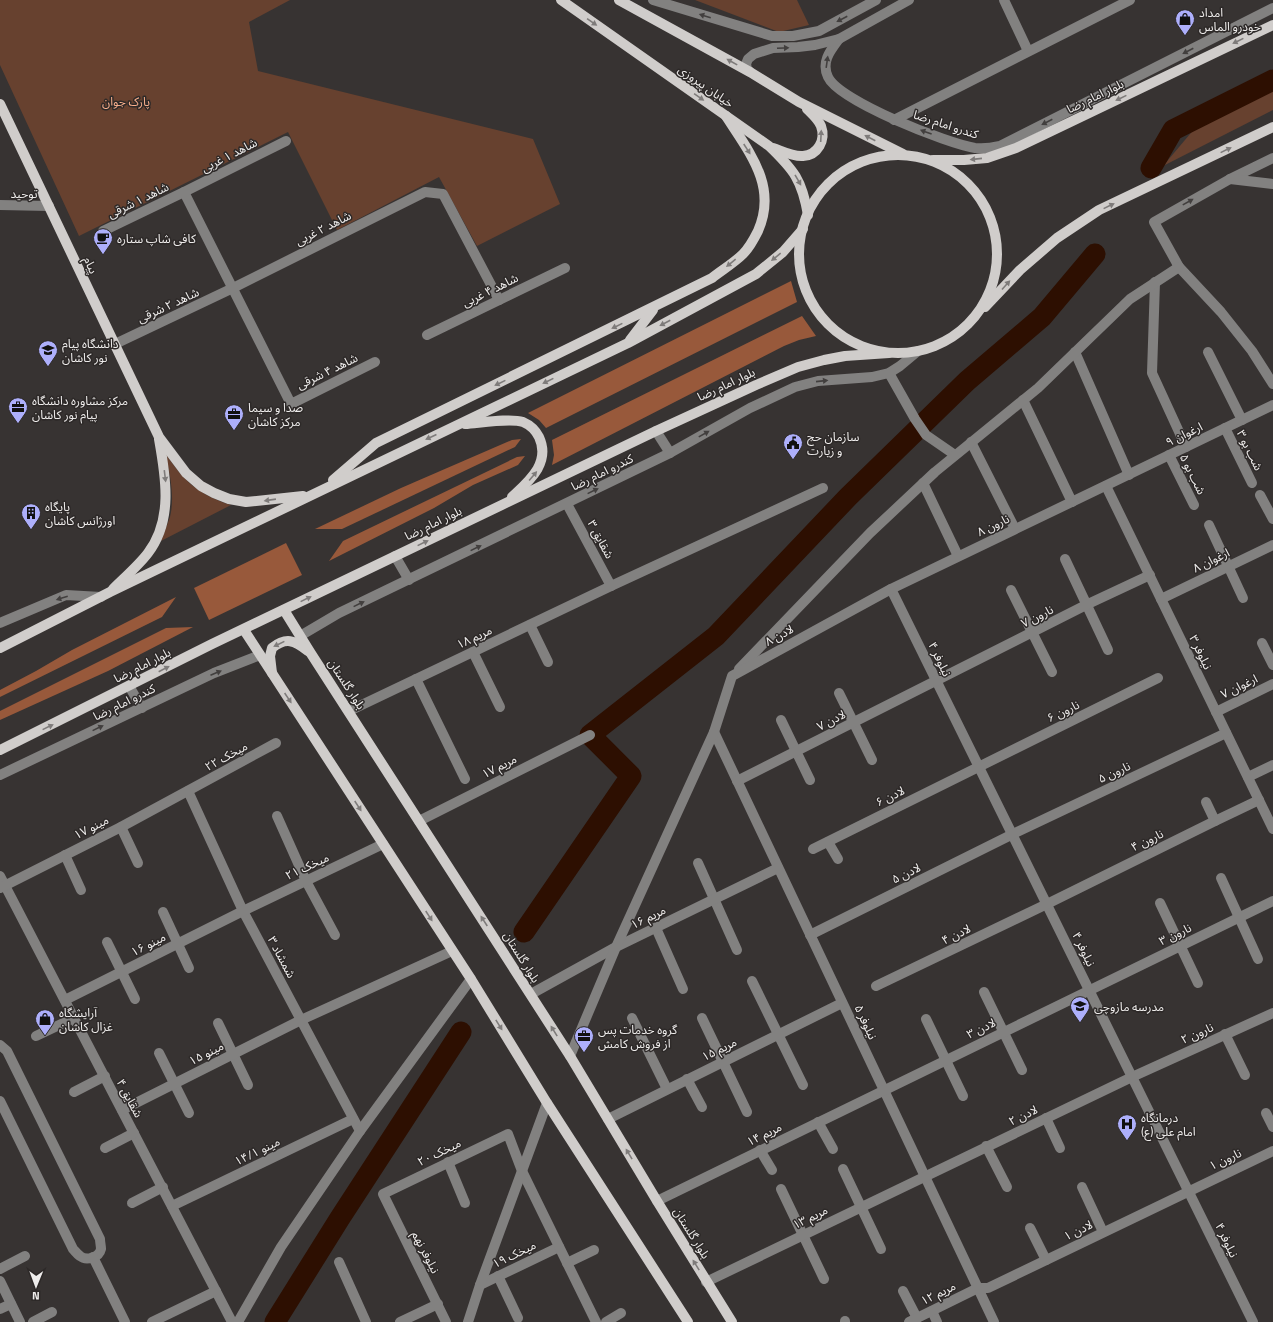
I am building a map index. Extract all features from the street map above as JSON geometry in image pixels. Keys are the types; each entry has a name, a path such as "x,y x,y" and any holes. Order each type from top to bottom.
{"main road":[{"name":"خیابان پیروزی","path":"560,0 769,146 789,166 800,183 808,216"},
{"path":"619,0 750,72 799,102 905,155 942,166 967,183 986,208 996,237 996,268 987,298 969,323"},
{"name":"بلوار امام رضا","path":"921,160 964,160 987,158 1016,148 1273,24"},
{"path":"769,146 795,156 804,156 812,155 821,145 823,136 822,127 817,119 799,102"},
{"name":"پیام","path":"0,104 159,437"},
{"path":"324,488 376,443 656,307 712,278 743,253 754,240 763,220 765,200 763,185 755,162 726,116"},
{"path":"905,155 874,158 855,165 839,175 820,193 813,203 803,229 800,240 799,260 802,280 809,299 820,316 834,330 851,341 869,349 904,353 918,351 937,345 954,335 969,323 1020,270 1057,238 1099,210 1273,127"},
{"path":"0,648 106,594 140,579 324,488 628,342 756,274 783,252 803,229"},
{"path":"628,342 656,307"},
{"name":"بلوار امام رضا","path":"0,750 505,503 756,384 798,367 824,360 845,356 889,352"},
{"path":"459,424 517,421 530,426 538,435 542,449 539,468 533,476 505,503"},
{"path":"159,437 186,473 201,486 229,499 246,502 309,496"},
{"path":"106,594 147,554 155,543 160,530 164,516 166,485 159,437"},
{"name":"بلوار گلستان","path":"284,610 531,994 706,1282 732,1322"},
{"path":"0,654 42,627"},
{"path":"244,630 471,980 547,1103 688,1322"},
{"path":"272,674 270,656 272,648 280,642 287,641 301,645 310,652"},
{"path":"0,745 33,734"}],"street":[{"path":"653,0 772,36 793,36 819,32 876,0"},
{"path":"750,72 746,67 748,59 754,54 773,48 815,45 839,39 909,0"},
{"path":"1004,0 1028,51"},
{"path":"894,120 1130,0"},
{"name":"کندرو امام رضا","path":"839,39 826,57 825,64 828,78 833,84 851,97 894,120 955,143 974,148 986,149 1000,146 1273,8"},
{"path":"1210,40 1216,52"},
{"name":"شاهد ۱ غربی","path":"184,192 286,140"},
{"path":"1273,158 1230,179 1154,222 1179,266 1222,312 1252,351 1273,384"},
{"path":"1230,179 1273,184"},
{"path":"184,192 233,288"},
{"name":"شاهد ۱ شرقی","path":"103,231 184,192"},
{"name":"شاهد ۲ غربی","path":"233,288 425,192 443,194 499,300"},
{"name":"توحید","path":"0,205 48,206"},
{"path":"570,1056 616,947 714,732 732,676 870,533 923,483 955,455 1038,388 1130,299 1179,266"},
{"name":"شاهد ۴ غربی","path":"427,336 565,268"},
{"path":"1155,282 1152,373 1186,447"},
{"name":"شاهد ۲ شرقی","path":"115,344 233,288"},
{"name":"شاهد ۴ شرقی","path":"233,288 291,404 375,362"},
{"name":"کندرو امام رضا","path":"300,636 339,613 670,453 750,408 795,387 818,380 872,377 889,373 918,351"},
{"path":"1075,352 1129,474"},
{"path":"1208,352 1242,420"},
{"path":"889,373 926,435 955,455"},
{"path":"1023,400 1072,502"},
{"name":"ارغوان ۹","path":"1106,486 1273,405"},
{"name":"شب بو ۳","path":"1225,428 1252,483"},
{"path":"656,431 670,453"},
{"path":"971,442 1015,529"},
{"name":"شب بو ۵","path":"1169,455 1194,505"},
{"path":"923,483 958,556"},
{"name":"نارون ۸","path":"891,589 1106,486"},
{"name":"نیلوفر ۳","path":"1106,486 1273,829"},
{"name":"مریم ۱۸","path":"349,710 823,488"},
{"path":"1260,495 1273,519"},
{"name":"شقایق ۳","path":"567,504 611,586"},
{"path":"1210,525 1228,567 1244,598"},
{"name":"ارغوان ۸","path":"1161,599 1273,545"},
{"path":"396,556 409,580"},
{"path":"1065,559 1088,604 1108,650"},
{"name":"نارون ۷","path":"937,681 1088,604 1150,575"},
{"name":"لادن ۸","path":"732,676 891,589"},
{"name":"نیلوفر ۴","path":"891,589 1253,1322"},
{"path":"1011,590 1052,672"},
{"path":"0,623 66,595 106,594"},
{"path":"530,625 548,662"},
{"path":"1262,643 1273,665"},
{"path":"473,652 500,707"},
{"name":"کندرو امام رضا","path":"0,776 214,673 260,655"},
{"name":"نارون ۶","path":"979,767 1158,678"},
{"path":"416,679 465,779"},
{"name":"لادن ۷","path":"737,781 937,681"},
{"name":"ارغوان ۷","path":"1216,712 1273,684"},
{"path":"129,686 142,708"},
{"path":"839,693 872,760"},
{"path":"781,720 810,780"},
{"name":"نیلوفر ۵","path":"714,732 994,1322"},
{"name":"نارون ۵","path":"1012,834 1226,733"},
{"name":"مریم ۱۷","path":"419,821 590,735"},
{"name":"میخک ۲۲","path":"188,791 276,743"},
{"path":"1248,777 1273,765"},
{"name":"لادن ۶","path":"813,849 979,767"},
{"name":"مینو ۱۷","path":"2,886 188,791"},
{"name":"شمشاد ۳","path":"188,791 243,911 360,1131"},
{"name":"نارون ۴","path":"1047,904 1259,800"},
{"path":"1206,802 1215,821"},
{"path":"277,816 306,881 335,935"},
{"path":"121,826 138,863"},
{"name":"لادن ۵","path":"810,935 1012,834"},
{"path":"828,842 838,859"},
{"name":"میخک ۲۱","path":"243,911 383,844"},
{"path":"65,855 81,890"},
{"path":"698,863 737,950"},
{"name":"مریم ۱۶","path":"531,994 616,947 778,868"},
{"name":"شقایق ۴","path":"0,876 2,886 65,1000 232,1322"},
{"path":"1221,878 1258,959"},
{"name":"نارون ۳","path":"1089,990 1273,901"},
{"path":"1160,903 1198,983"},
{"name":"لادن ۴","path":"876,986 1047,904"},
{"name":"مینو ۱۶","path":"65,1000 243,911"},
{"path":"163,912 189,968"},
{"path":"656,928 683,989"},
{"path":"107,942 135,999"},
{"name":"مینو ۱۵","path":"122,1110 301,1020 452,951"},
{"path":"238,1322 281,1247 360,1131 471,980"},
{"path":"752,982 803,1085"},
{"name":"لادن ۳","path":"884,1090 1089,990"},
{"path":"984,992 1022,1070"},
{"name":"مریم ۱۵","path":"608,1119 842,1003"},
{"name":"نارون ۲","path":"1132,1077 1273,1013"},
{"path":"36,1036 74,1018"},
{"path":"632,1018 667,1089"},
{"path":"702,1018 747,1112"},
{"path":"926,1019 963,1096"},
{"path":"218,1023 248,1085"},
{"path":"1225,1034 1245,1075"},
{"path":"0,1045 7,1051 100,1239 101,1249 93,1258 88,1259 80,1257 73,1249 0,1101"},
{"path":"159,1053 190,1113"},
{"path":"74,1092 105,1076"},
{"name":"لادن ۲","path":"925,1176 1132,1077"},
{"path":"687,1079 702,1107"},
{"name":"مریم ۱۴","path":"657,1201 884,1090"},
{"path":"468,1322 480,1285 547,1103"},
{"path":"1266,1113 1273,1127"},
{"path":"1046,1118 1060,1148"},
{"name":"مینو ۱۴/۱","path":"172,1206 353,1119"},
{"path":"818,1122 832,1149"},
{"path":"105,1148 134,1133"},
{"name":"میخک ۲۰","path":"383,1194 508,1134 522,1171"},
{"path":"986,1146 1007,1187"},
{"path":"760,1150 772,1170"},
{"name":"نارون ۱","path":"1189,1191 1273,1151"},
{"path":"448,1162 465,1203"},
{"path":"843,1169 882,1249"},
{"path":"522,1171 596,1322"},
{"name":"مریم ۱۳","path":"706,1282 925,1176"},
{"path":"1082,1187 1103,1232"},
{"path":"132,1203 163,1188"},
{"path":"781,1189 824,1279"},
{"name":"لادن ۱","path":"978,1288 988,1288 1189,1191"},
{"name":"نیلوفر نهم","path":"383,1194 446,1322"},
{"path":"1030,1228 1046,1260"},
{"name":"میخک ۱۹","path":"480,1285 559,1247"},
{"path":"567,1263 594,1250"},
{"path":"0,1269 24,1256"},
{"path":"93,1258 125,1322"},
{"path":"339,1262 366,1322"},
{"path":"498,1276 518,1318"},
{"path":"0,1281 20,1322"},
{"name":"مریم ۱۲","path":"913,1320 978,1288"},
{"path":"903,1290 913,1320"},
{"path":"152,1322 216,1291"},
{"path":"0,1309 11,1304"},
{"path":"400,1322 438,1304"},
{"path":"932,1311 937,1322"},
{"path":"33,1322 52,1312"},
{"path":"606,1322 621,1314"}],"green space":[{"name":"پارک جوان","path":"0,0 290,0 249,22 258,71 533,139 560,204 477,246 439,177 337,230 288,132 79,236 0,65"},
{"path":"695,0 797,0 809,25 779,32"},
{"path":"1273,88 1273,110 1163,166 1201,121"},
{"path":"165,453 185,479 192,485 209,496 231,505 161,541 170,517 172,501 170,477"}],"shaded area":[{"path":"791,281 797,302 546,428 539,420 528,413"},
{"path":"802,316 816,336 799,340 784,346 552,465 554,455 552,440"},
{"path":"521,439 515,447 342,529 315,529 401,488 512,440"},
{"path":"525,456 518,465 473,485 434,508 329,561 343,541 517,457"},
{"path":"286,543 302,575 209,620 194,588"},
{"path":"176,597 162,617 0,697 0,690 72,650"},
{"path":"193,627 108,671 0,720 0,711 166,628"}],"waterway":[{"path":"1151,168 1173,130 1273,80"},
{"path":"524,932 631,776 590,735 716,636 848,497 967,381 1042,317 1095,254"},
{"path":"275,1322 340,1218 461,1032"}],"place":[{"name":"امداد خودرو الماس","path":"1185,36"},
{"name":"کافی شاپ ستاره","path":"103,255"},
{"name":"دانشگاه پیام نور کاشان","path":"48,367"},
{"name":"مرکز مشاوره دانشگاه پیام نور کاشان","path":"18,424"},
{"name":"صدا و سیما مرکز کاشان","path":"234,431"},
{"name":"سازمان حج و زیارت","path":"793,460"},
{"name":"پایگاه اورژانس کاشان","path":"31,530"},
{"name":"مدرسه مازوچی","path":"1080,1023"},
{"name":"آرایشگاه غزال کاشان","path":"45,1036"},
{"name":"گروه خدمات پس از فروش کامش","path":"584,1053"},
{"name":"درمانگاه امام علی (ع)","path":"1127,1141"}]}
